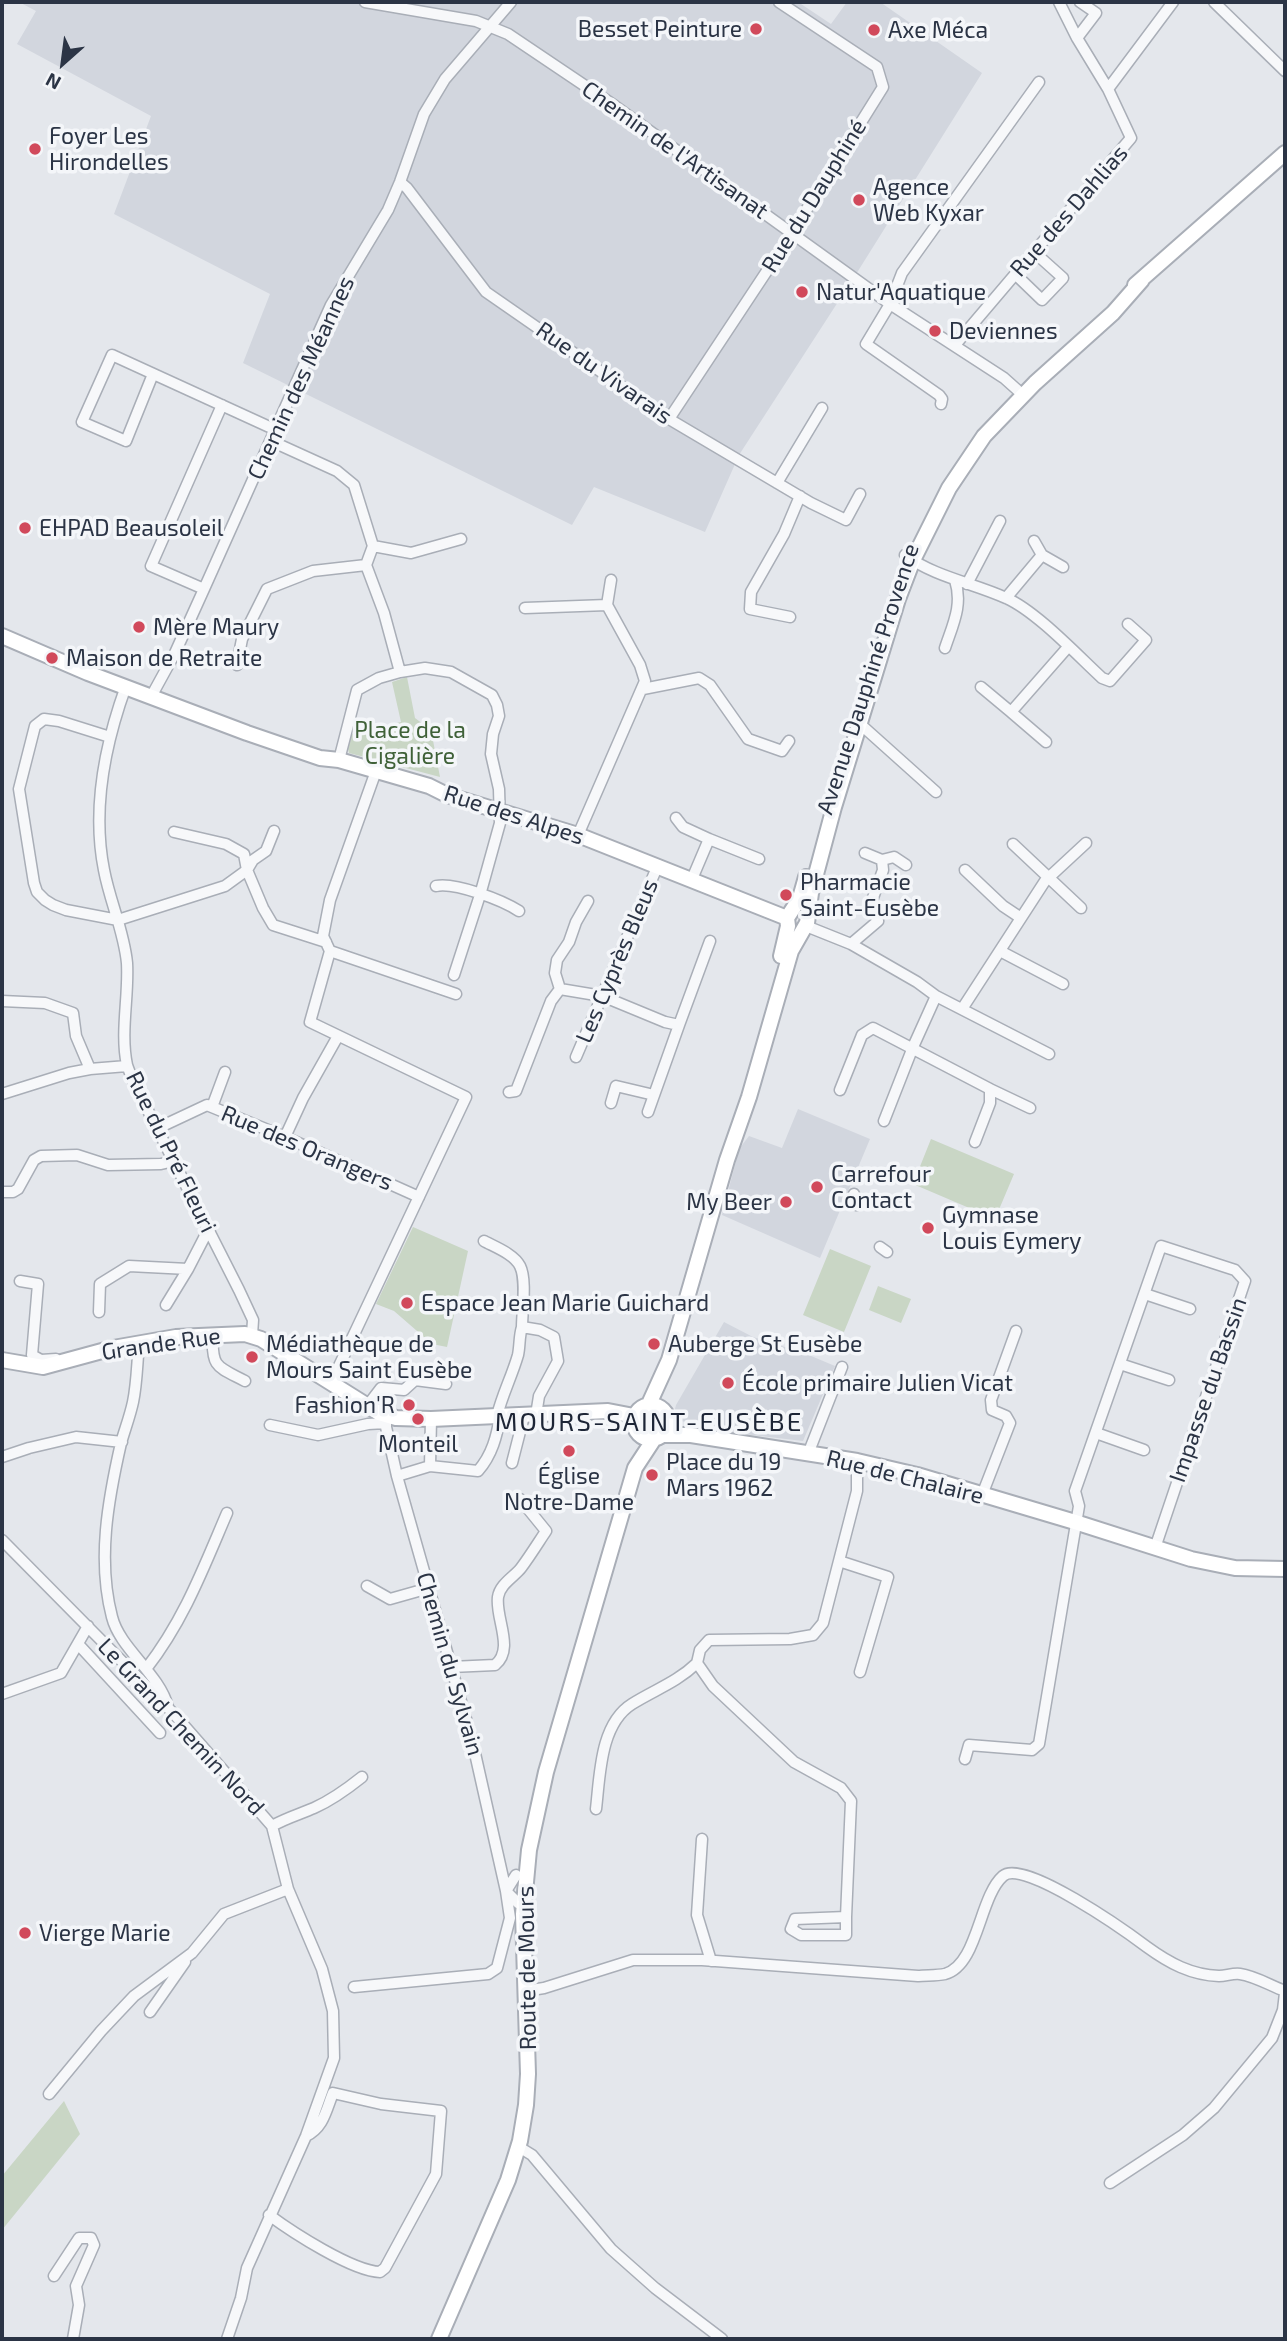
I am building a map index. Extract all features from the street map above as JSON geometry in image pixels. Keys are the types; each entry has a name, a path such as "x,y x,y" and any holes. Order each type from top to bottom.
{"main road":[{"name":"Avenue Dauphiné Provence","path":"649,1404 669,1360 727,1160 741,1121 791,951 802,891 848,730 890,598 926,513 978,431 1107,308 1285,153"},
{"name":"Avenue Dauphiné Provence","path":"797,921 831,819 909,558"},
{"name":"Rue des Alpes","path":"2,636 247,733 320,758 339,760 429,786 447,795 578,835 797,921"},
{"name":"Grande Rue","path":"2,1360 43,1367 113,1348 176,1337 252,1335 368,1405 386,1419 608,1411 634,1416"},
{"name":"Avenue Dauphiné Provence","path":"666,1415 669,1360"},
{"path":"649,1404 659,1406 666,1415 668,1425 658,1437 648,1439 637,1432 634,1416 641,1408 649,1404"},
{"name":"Rue de Chalaire","path":"666,1415 691,1435"},
{"name":"Route de Mours","path":"439,2339 502,2195 519,2147 528,2074 519,1912 522,1872 546,1772 635,1468 637,1432"},
{"name":"Rue de Chalaire","path":"658,1437 691,1435 857,1461 917,1475 1191,1559 1225,1566 1285,1569"},
{"name":"Route de Mours","path":"635,1468 658,1437"}],"street":[{"name":"Chemin de l'Artisanat","path":"365,2 490,25 508,34 615,106 890,304 955,345 1020,392"},
{"name":"Chemin des Méannes","path":"152,695 175,653 331,305 388,210 424,114 445,79 512,2"},
{"name":"Rue du Dauphiné","path":"669,419 792,233 883,86 877,67 779,2"},
{"path":"1059,2 1108,89 1173,2"},
{"path":"1077,38 1096,13 1080,2"},
{"path":"1214,2 1285,71"},
{"path":"941,404 939,395 866,344 890,304 902,274 1039,82"},
{"name":"Rue des Dahlias","path":"955,345 1131,138 1108,89"},
{"name":"Rue du Vivarais","path":"400,182 486,292 669,419 846,520 860,494"},
{"path":"1014,274 1042,300 1062,278 1034,252"},
{"path":"153,374 126,441 82,422 112,355 276,430"},
{"path":"204,589 151,566 222,405"},
{"path":"777,483 822,408"},
{"path":"271,441 347,478 354,485 373,545 366,565 384,613 400,672"},
{"path":"790,617 750,609 751,592 784,534 800,496"},
{"path":"967,584 1000,521"},
{"path":"373,545 411,553 461,539"},
{"path":"1034,541 1042,555 1063,567"},
{"path":"1006,598 1042,555"},
{"path":"909,558 1023,607 1102,678 1110,681 1146,640 1128,624"},
{"path":"237,665 242,639 267,589 313,571 366,565"},
{"path":"578,835 645,681 640,665 607,605 611,580"},
{"path":"945,648 958,612 959,594 955,580"},
{"path":"525,608 607,605"},
{"path":"1011,712 1068,647"},
{"path":"339,760 357,690 379,678 425,668 451,672 492,695 499,716 493,734 491,754 501,811 500,823 481,895 454,975"},
{"path":"643,689 699,678 710,685 748,739 782,751 789,741"},
{"name":"Rue du Pré Fleuri","path":"126,686 110,737 98,828 104,873 125,939 127,1066 253,1320 252,1335"},
{"path":"981,687 1045,742"},
{"path":"110,737 59,721 44,719 35,726 19,789 37,892 45,900 66,910 118,920 174,900 225,886 247,870 253,860 266,850 274,831"},
{"path":"859,723 936,792"},
{"path":"331,1383 466,1097 310,1022 328,947 323,936 330,900 376,771"},
{"path":"676,818 683,827 759,859"},
{"path":"174,832 226,844 244,854 247,870 273,925 456,994"},
{"path":"692,879 709,839"},
{"path":"962,1009 1049,877 1086,843"},
{"path":"1013,844 1082,908"},
{"path":"865,853 882,860 894,857 906,865"},
{"path":"851,944 878,921 870,906 883,870 882,860"},
{"name":"Les Cyprès Bleus","path":"576,1057 658,865"},
{"path":"965,870 1003,906 1021,918"},
{"path":"436,886 444,884 481,895 519,911"},
{"path":"560,989 555,973 557,960 569,943 576,922 588,901"},
{"path":"797,921 851,944 936,996 1049,1054"},
{"path":"648,1112 710,941"},
{"path":"999,951 1063,984"},
{"path":"560,989 602,996 679,1024"},
{"path":"509,1092 516,1091 551,1001 560,989"},
{"path":"884,1121 912,1047 936,996"},
{"path":"2,1001 45,1003 73,1013 76,1036 90,1069"},
{"path":"840,1090 862,1035 873,1028 990,1090 1030,1108"},
{"path":"285,1137 303,1098 338,1036"},
{"path":"5,1093 90,1069 127,1066"},
{"path":"212,1107 225,1072"},
{"path":"611,1103 616,1086 654,1095"},
{"path":"975,1142 990,1103 990,1090"},
{"name":"Rue des Orangers","path":"158,1128 207,1105 419,1197"},
{"path":"2,1192 13,1192 18,1188 34,1160 41,1156 77,1155 107,1166 174,1161"},
{"path":"854,1194 857,1205"},
{"path":"166,1305 205,1236 210,1232"},
{"path":"397,1476 430,1466 478,1471 494,1445 502,1397 519,1353 523,1279 520,1265 511,1256 484,1241"},
{"name":"Impasse du Bassin","path":"1145,1294 1161,1246 1235,1270 1245,1281 1156,1548"},
{"path":"99,1312 100,1284 129,1266 188,1269"},
{"path":"20,1281 38,1284 32,1355 41,1360 56,1359 62,1362"},
{"path":"965,1759 968,1745 1032,1750 1039,1744 1079,1506 1075,1490 1145,1294 1190,1309"},
{"path":"512,1463 530,1415 558,1361 555,1337 540,1330 522,1327"},
{"path":"982,1495 1010,1423 1006,1416 992,1410 991,1401 1016,1331"},
{"path":"213,1335 214,1361 224,1370 245,1381"},
{"path":"139,1343 133,1401 122,1442 103,1550 112,1620 130,1650 165,1696 169,1709"},
{"path":"1120,1364 1169,1380"},
{"path":"808,1454 842,1367"},
{"path":"368,1405 381,1388 404,1391 415,1380 446,1384"},
{"path":"270,1425 318,1435 386,1419"},
{"name":"Chemin du Sylvain","path":"386,1419 397,1476 472,1740 506,1891 519,1912"},
{"path":"430,1466 431,1419"},
{"path":"1096,1433 1144,1450"},
{"path":"2,1457 76,1437 122,1442"},
{"path":"596,1809 601,1757 616,1718 630,1705 682,1678 697,1663 701,1650 709,1640 790,1639 813,1635 823,1623 857,1491 857,1461"},
{"path":"451,1667 495,1665 500,1661 504,1651 498,1597 546,1531 520,1499"},
{"path":"146,1669 167,1642 188,1604 227,1513"},
{"name":"Le Grand Chemin Nord","path":"2,1540 169,1709 272,1826 288,1889 314,1948 334,2011 334,2057 306,2136 247,2268 241,2298 227,2339"},
{"path":"839,1561 888,1577 860,1672"},
{"path":"367,1586 390,1599 429,1588"},
{"path":"2,1694 61,1673 88,1626"},
{"path":"78,1644 160,1733"},
{"path":"697,1663 713,1686 794,1762 841,1788 851,1801 846,1935 801,1935 791,1929 794,1919 846,1917"},
{"path":"272,1826 341,1794 362,1777"},
{"path":"702,1839 697,1915 711,1961"},
{"path":"501,1870 522,1872"},
{"path":"354,1987 488,1974 497,1968 519,1912 506,1891 522,1872"},
{"path":"525,1991 544,1988 633,1960 711,1961 918,1976 947,1973 959,1963 968,1950 993,1890 1004,1875 1012,1872 1027,1875 1106,1916 1169,1963 1197,1974 1240,1974 1285,1992 1283,2010 1272,2039 1214,2108 1182,2135 1110,2183"},
{"path":"150,2012 224,1914 288,1889"},
{"path":"49,2094 134,1996 192,1953"},
{"path":"269,2215 293,2233 341,2258 380,2273 436,2174 441,2111 381,2104 333,2093 316,2131 306,2136"},
{"path":"519,2147 533,2155 611,2249 722,2339"},
{"path":"54,2276 79,2238 91,2238 94,2245 76,2286 79,2305 73,2339"}],"shaded area":[{"path":"19,2 798,2 831,24 847,2 880,2 982,73 739,455 705,532 594,487 572,525 243,363 270,294 114,214 151,116 17,44 36,11"},
{"path":"798,1109 870,1139 820,1258 722,1215 739,1149 749,1136 782,1148"},
{"path":"724,1322 753,1337 835,1366 803,1441 735,1433 681,1421 674,1413"}],"green space":[{"name":"Place de la Cigalière","path":"407,677 415,718 431,730 440,777 349,753 347,745 352,734 401,722 392,682"},
{"path":"931,1139 1014,1174 995,1219 913,1184"},
{"path":"413,1227 468,1251 447,1347 432,1344 394,1311 376,1304"},
{"path":"830,1249 871,1266 844,1332 803,1315"},
{"path":"878,1286 911,1299 901,1323 869,1310"},
{"path":"64,2101 80,2134 2,2230 2,2176"}],"place":[{"name":"Besset Peinture","path":"756,29"},
{"name":"Axe Méca","path":"874,30"},
{"name":"Foyer Les Hirondelles","path":"35,149"},
{"name":"Agence Web Kyxar","path":"859,200"},
{"name":"Natur'Aquatique","path":"802,292"},
{"name":"Deviennes","path":"935,331"},
{"name":"EHPAD Beausoleil","path":"25,528"},
{"name":"Mère Maury","path":"139,627"},
{"name":"Maison de Retraite","path":"52,658"},
{"name":"Pharmacie Saint-Eusèbe","path":"786,895"},
{"name":"Carrefour Contact","path":"817,1187"},
{"name":"My Beer","path":"786,1202"},
{"name":"Gymnase Louis Eymery","path":"928,1228"},
{"name":"Espace Jean Marie Guichard","path":"407,1303"},
{"name":"Auberge St Eusèbe","path":"654,1344"},
{"name":"Médiathèque de Mours Saint Eusèbe","path":"252,1357"},
{"name":"École primaire Julien Vicat","path":"728,1383"},
{"name":"Fashion'R","path":"409,1405"},
{"name":"Monteil","path":"418,1419"},
{"name":"Église Notre-Dame","path":"569,1451"},
{"name":"Place du 19 Mars 1962","path":"652,1475"},
{"name":"Vierge Marie","path":"25,1933"}],"district":[{"name":"MOURS-SAINT-EUSÈBE","path":"649,1422"}]}
